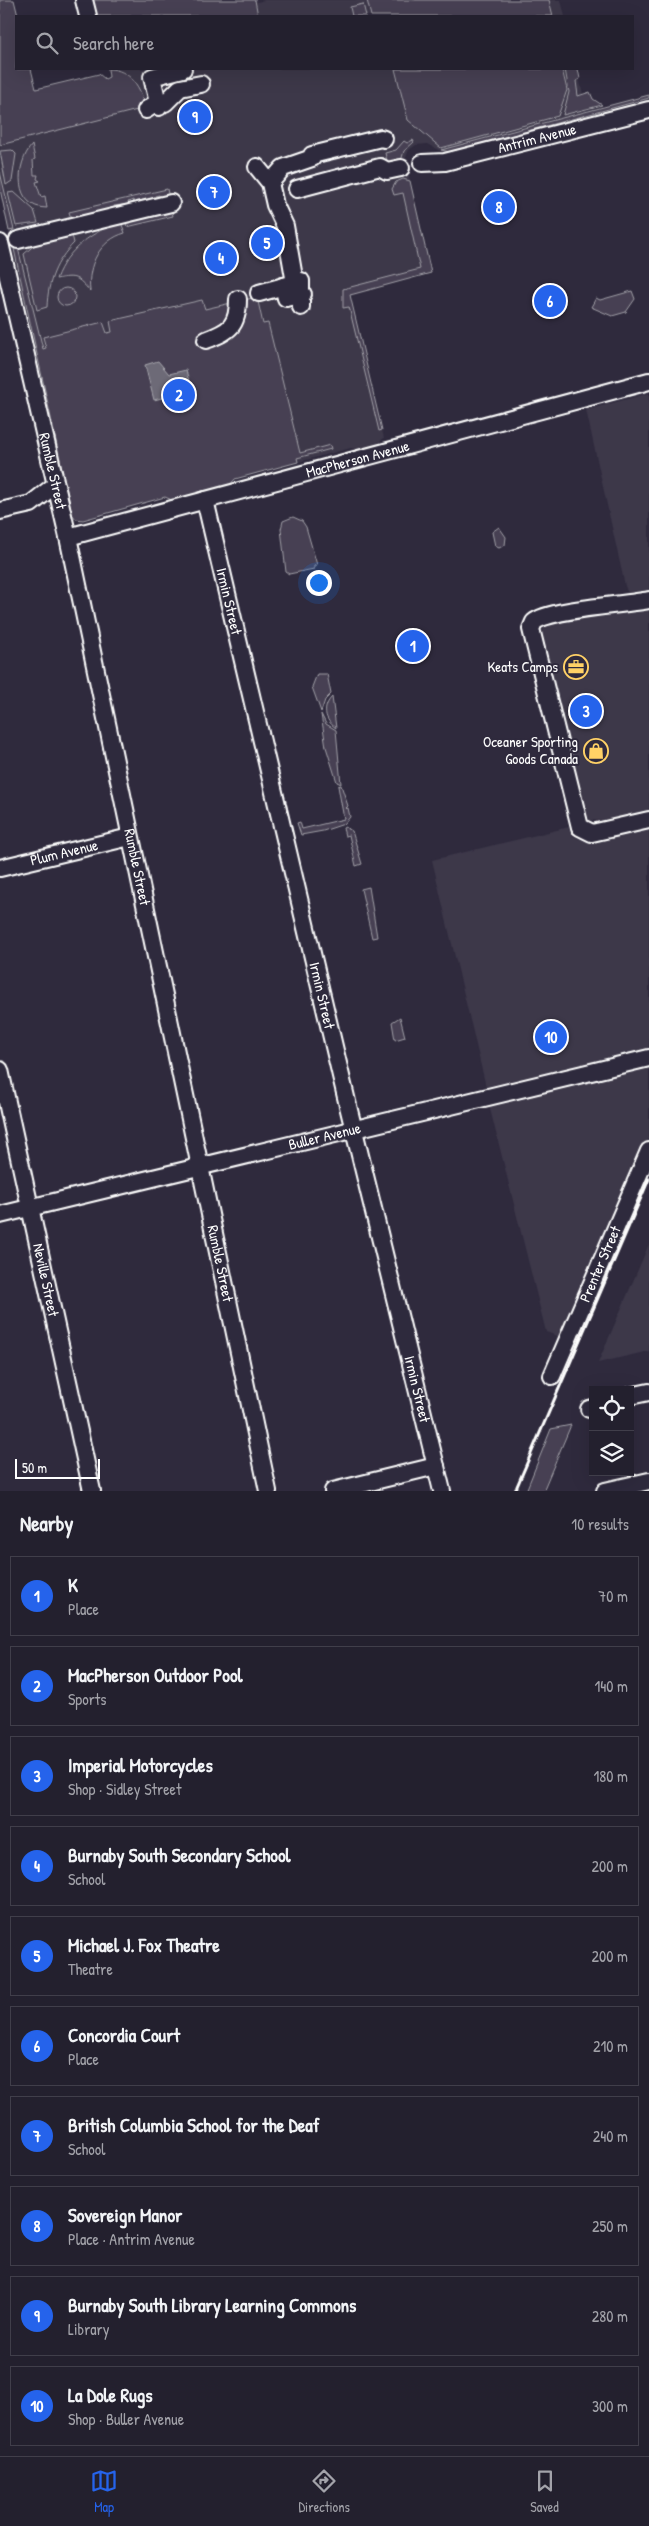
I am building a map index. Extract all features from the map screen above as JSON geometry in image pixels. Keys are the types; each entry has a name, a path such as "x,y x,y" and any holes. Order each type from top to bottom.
{"street":[{"path":"84,0 88,15"},
{"path":"156,104 184,76"},
{"path":"156,104 152,77 184,76"},
{"path":"139,82 151,90 156,104"},
{"name":"Antrim Avenue","path":"422,163 445,162 649,110"},
{"path":"259,293 292,290 287,238 272,185 283,168 312,158 312,155 381,138 384,139"},
{"path":"272,185 380,167 386,171 401,168"},
{"path":"18,240 171,203"},
{"name":"Rumble Street","path":"0,243 68,536 268,1491"},
{"path":"206,340 227,332 235,322 238,299"},
{"name":"MacPherson Avenue","path":"68,536 649,381"},
{"path":"31,504 55,485"},
{"name":"Irmin Street","path":"205,500 354,1130 442,1491"},
{"path":"0,511 31,504 61,510"},
{"path":"649,600 594,607 545,617 534,622 531,629 554,730 578,822 583,830 592,833 649,820"},
{"name":"Plum Avenue","path":"0,868 130,837"},
{"name":"Buller Avenue","path":"0,1215 649,1058"},
{"name":"Neville Street","path":"0,1070 92,1491"},
{"name":"Prenter Street","path":"552,1376 649,1151"},
{"path":"634,1395 649,1392"},
{"path":"333,1491 436,1466"},
{"path":"605,1491 649,1480"}],"shaded area":[{"path":"0,0 14,0 18,15 15,15 15,70 31,70 36,89 99,74 105,79 109,77 108,70 116,70 129,76 141,93 145,108 0,145"},
{"path":"90,0 256,0 257,2 264,0 561,0 565,15 94,15"},
{"path":"92,0 255,0 258,15 96,15"},
{"path":"367,0 549,0 553,15 371,15"},
{"path":"363,4 366,15 352,15 350,7"},
{"path":"107,70 577,70 588,115 451,152 440,151 427,144 416,145 409,150 404,162 432,273 350,296 384,438 372,448 362,451 351,448 298,462 257,297 35,351 0,191 0,135 109,79"},
{"path":"395,70 562,70 567,90 558,116 441,148 408,120"},
{"path":"565,70 578,70 580,79 576,81 578,96 590,92 593,99 602,105 563,115 569,92"},
{"path":"649,95 649,98 450,152 441,150"},
{"path":"413,140 414,142 404,151 401,161 380,164 387,161 385,153 396,150 404,141 407,143"},
{"path":"32,145 35,159 33,160 34,175 38,175 37,179 40,181 36,182 41,197 45,196 47,208 36,206 28,201 20,184 22,163"},
{"path":"12,150 16,154 12,181 6,185 0,151"},
{"path":"0,172 14,230 9,231 0,189"},
{"path":"403,179 410,181 431,273 350,295 382,430 379,431 349,307 343,308 343,289 420,269 403,193 394,195 392,189 396,182"},
{"path":"167,189 169,198 161,200 159,195 155,196 156,201 147,203 146,199 140,201 141,204 135,206 133,200 128,202 129,204 114,206 115,209 71,219 69,212"},
{"path":"14,192 34,210 38,223 16,226 8,193"},
{"path":"171,208 173,216 127,227 125,219"},
{"path":"121,222 125,233 109,241 102,248 93,263 90,291 76,278 56,279 61,268 74,250 101,230"},
{"path":"72,235 74,243 62,257 51,280 47,307 37,310 24,254 38,242"},
{"path":"18,248 43,349 46,348 43,337 103,322 107,333 112,332 110,321 202,300 205,309 257,297 263,324 268,323 300,453 330,445 331,449 297,458 298,462 235,479 229,486 174,501 165,497 83,520 76,519 72,514 14,249"},
{"path":"66,288 72,291 75,297 72,303 66,306 60,303 57,297 60,291"},
{"path":"632,291 635,299 626,312 612,316 591,307 596,298 600,300"},
{"path":"158,361 169,374 186,370 195,405 180,409 170,396 154,400 145,365"},
{"path":"649,393 649,593 635,596 628,594 625,586 586,410"},
{"path":"293,517 302,521 306,527 317,565 314,566 314,569 289,574 286,572 281,529 283,521"},
{"path":"499,527 506,537 505,545 499,548 495,546 492,532"},
{"path":"649,607 649,811 604,821 589,820 539,639 543,629 549,624 561,620"},
{"path":"317,674 327,674 331,694 325,700 321,712 312,687"},
{"path":"332,697 336,728 329,721 326,713 327,705"},
{"path":"321,714 326,724 336,730 341,784 337,782 326,747"},
{"path":"341,785 348,806 345,809 348,808 350,817 344,824 323,831 301,835 297,823 300,822 302,829 344,819 338,786"},
{"path":"649,826 649,1049 486,1087 432,860 569,827 573,836 580,839 589,839"},
{"path":"345,827 352,831 362,864 356,866 349,835 345,836 343,828"},
{"path":"369,887 377,937 372,938 361,889"},
{"path":"400,1017 405,1037 395,1040 392,1022"},
{"path":"649,1068 649,1139 563,1338 546,1332 489,1105"},
{"path":"649,1244 649,1351 598,1363"},
{"path":"571,1425 543,1491 526,1491 551,1429"}],"railway":[{"path":"515,1491 649,1179"}],"place":[{"name":"Burnaby South Library Learning Commons","path":"195,117"},
{"name":"British Columbia School for the Deaf","path":"214,192"},
{"name":"Sovereign Manor","path":"499,207"},
{"name":"Michael J. Fox Theatre","path":"267,243"},
{"name":"Burnaby South Secondary School","path":"221,258"},
{"name":"Concordia Court","path":"550,301"},
{"name":"MacPherson Outdoor Pool","path":"179,395"},
{"name":"K","path":"413,646"},
{"name":"Keats Camps","path":"576,667"},
{"name":"Imperial Motorcycles","path":"586,711"},
{"name":"Oceaner Sporting Goods Canada","path":"596,751"},
{"name":"La Dole Rugs","path":"551,1037"}]}
